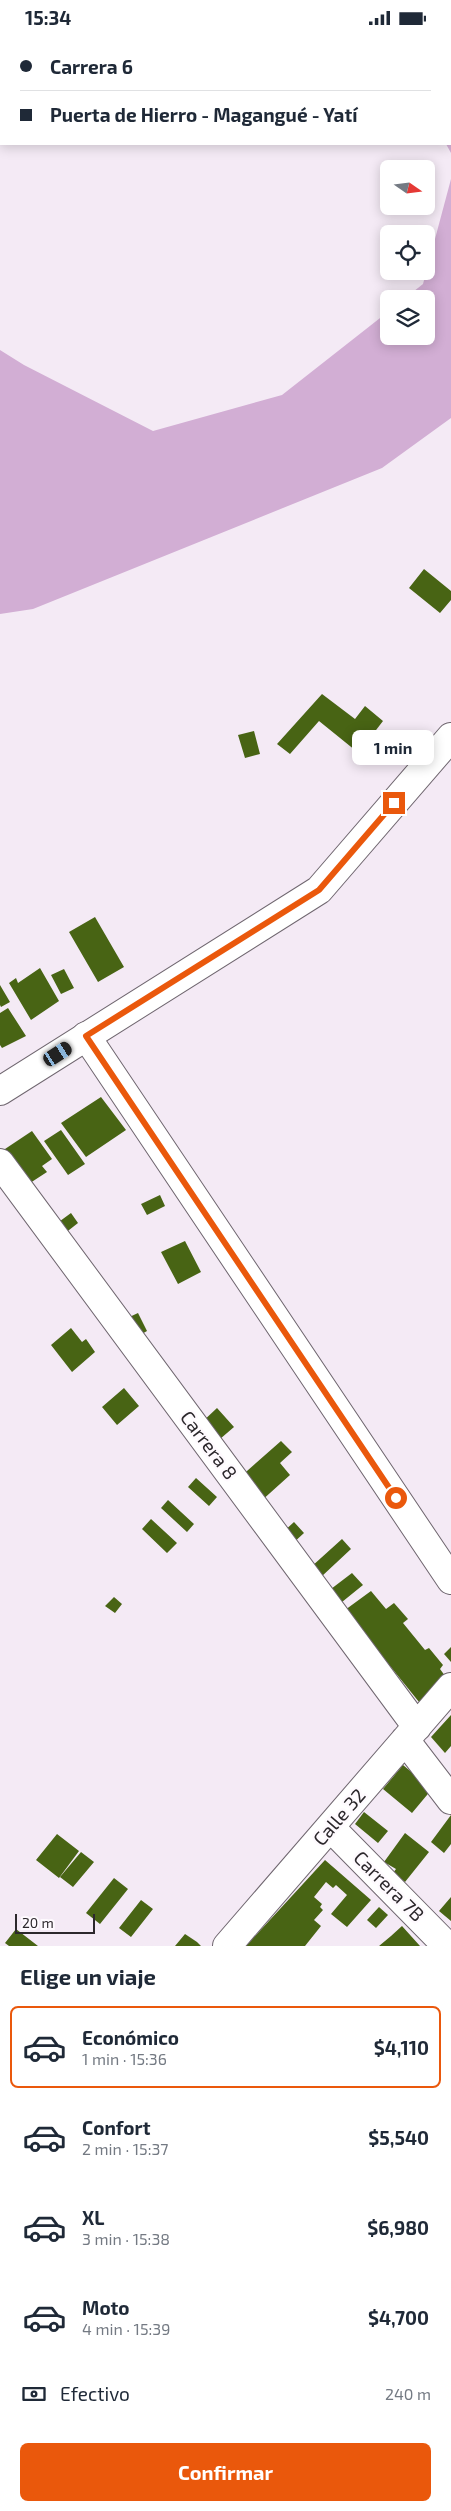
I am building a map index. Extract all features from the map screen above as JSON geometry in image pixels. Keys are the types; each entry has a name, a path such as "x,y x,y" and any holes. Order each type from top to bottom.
{"main road":[{"path":"0,1091 319,890 451,737"},
{"path":"86,1036 451,1580"},
{"name":"Carrera 8","path":"0,1163 411,1733 451,1799"},
{"name":"Calle 32","path":"230,1945 451,1687"},
{"name":"Carrera 7B","path":"330,1827 447,1946"}],"shaded area":[{"path":"447,145 451,145 451,153"},
{"path":"451,179 451,418 382,468 33,609 0,614 0,350 24,365 153,431 282,395 380,318 380,345 435,345 435,290 415,290 423,284 424,280 435,280 435,239"}],"building":[{"path":"424,569 451,591 451,600 440,613 409,588"},
{"path":"322,694 355,719 365,706 383,721 373,734 381,740 366,759 319,721 290,754 277,744"},
{"path":"254,731 260,754 245,758 238,735"},
{"path":"95,917 124,967 98,982 69,932"},
{"path":"40,968 59,1001 31,1020 9,983 16,978 18,983"},
{"path":"64,969 74,988 61,994 51,975"},
{"path":"0,985 10,1002 1,1007 0,1005"},
{"path":"8,1008 26,1036 2,1048 0,1045 0,1013"},
{"path":"101,1097 126,1130 86,1157 61,1123"},
{"path":"61,1130 85,1164 68,1175 44,1141"},
{"path":"32,1131 52,1159 42,1166 47,1172 27,1185 2,1151"},
{"path":"160,1195 165,1206 147,1215 141,1204"},
{"path":"71,1213 78,1223 64,1234 56,1224"},
{"path":"185,1241 201,1272 178,1284 161,1252"},
{"path":"138,1313 147,1331 133,1339 123,1320"},
{"path":"71,1328 82,1342 86,1339 95,1352 72,1372 51,1345"},
{"path":"124,1388 139,1406 117,1425 102,1407"},
{"path":"217,1408 234,1427 213,1445 200,1424"},
{"path":"281,1441 292,1452 280,1463 290,1475 260,1502 238,1479"},
{"path":"196,1478 217,1497 209,1506 188,1487"},
{"path":"168,1500 194,1524 187,1532 161,1508"},
{"path":"151,1519 177,1543 167,1553 142,1529"},
{"path":"294,1522 304,1533 291,1545 281,1534"},
{"path":"342,1539 351,1549 321,1577 311,1567"},
{"path":"352,1573 363,1585 342,1602 331,1589"},
{"path":"371,1591 386,1609 394,1603 408,1619 403,1623 425,1650 429,1648 443,1665 440,1669 448,1680 419,1702 345,1610"},
{"path":"114,1597 122,1604 115,1613 105,1606"},
{"path":"451,1647 451,1662 444,1654"},
{"path":"451,1715 451,1746 445,1753 431,1737"},
{"path":"403,1765 432,1789 412,1813 383,1789"},
{"path":"364,1812 388,1831 378,1843 355,1824"},
{"path":"451,1815 451,1844 444,1853 431,1842"},
{"path":"405,1833 429,1852 405,1882 393,1873 396,1869 384,1862"},
{"path":"57,1834 79,1851 59,1878 36,1860"},
{"path":"81,1852 94,1862 73,1887 60,1877"},
{"path":"325,1860 371,1900 347,1927 331,1914 347,1895 336,1885 333,1888 326,1882 314,1897 322,1904 320,1907 323,1910 314,1920 321,1926 305,1946 246,1946"},
{"path":"114,1878 128,1889 100,1924 86,1913"},
{"path":"451,1897 451,1921 439,1911"},
{"path":"141,1900 153,1909 131,1937 119,1928"},
{"path":"379,1907 388,1915 376,1928 367,1920"},
{"path":"402,1926 420,1946 379,1946 391,1936"},
{"path":"16,1929 38,1946 9,1946 5,1943"},
{"path":"185,1934 197,1942 201,1946 175,1946"}],"route":[{"path":"394,803 319,890 86,1036 396,1498"}]}
